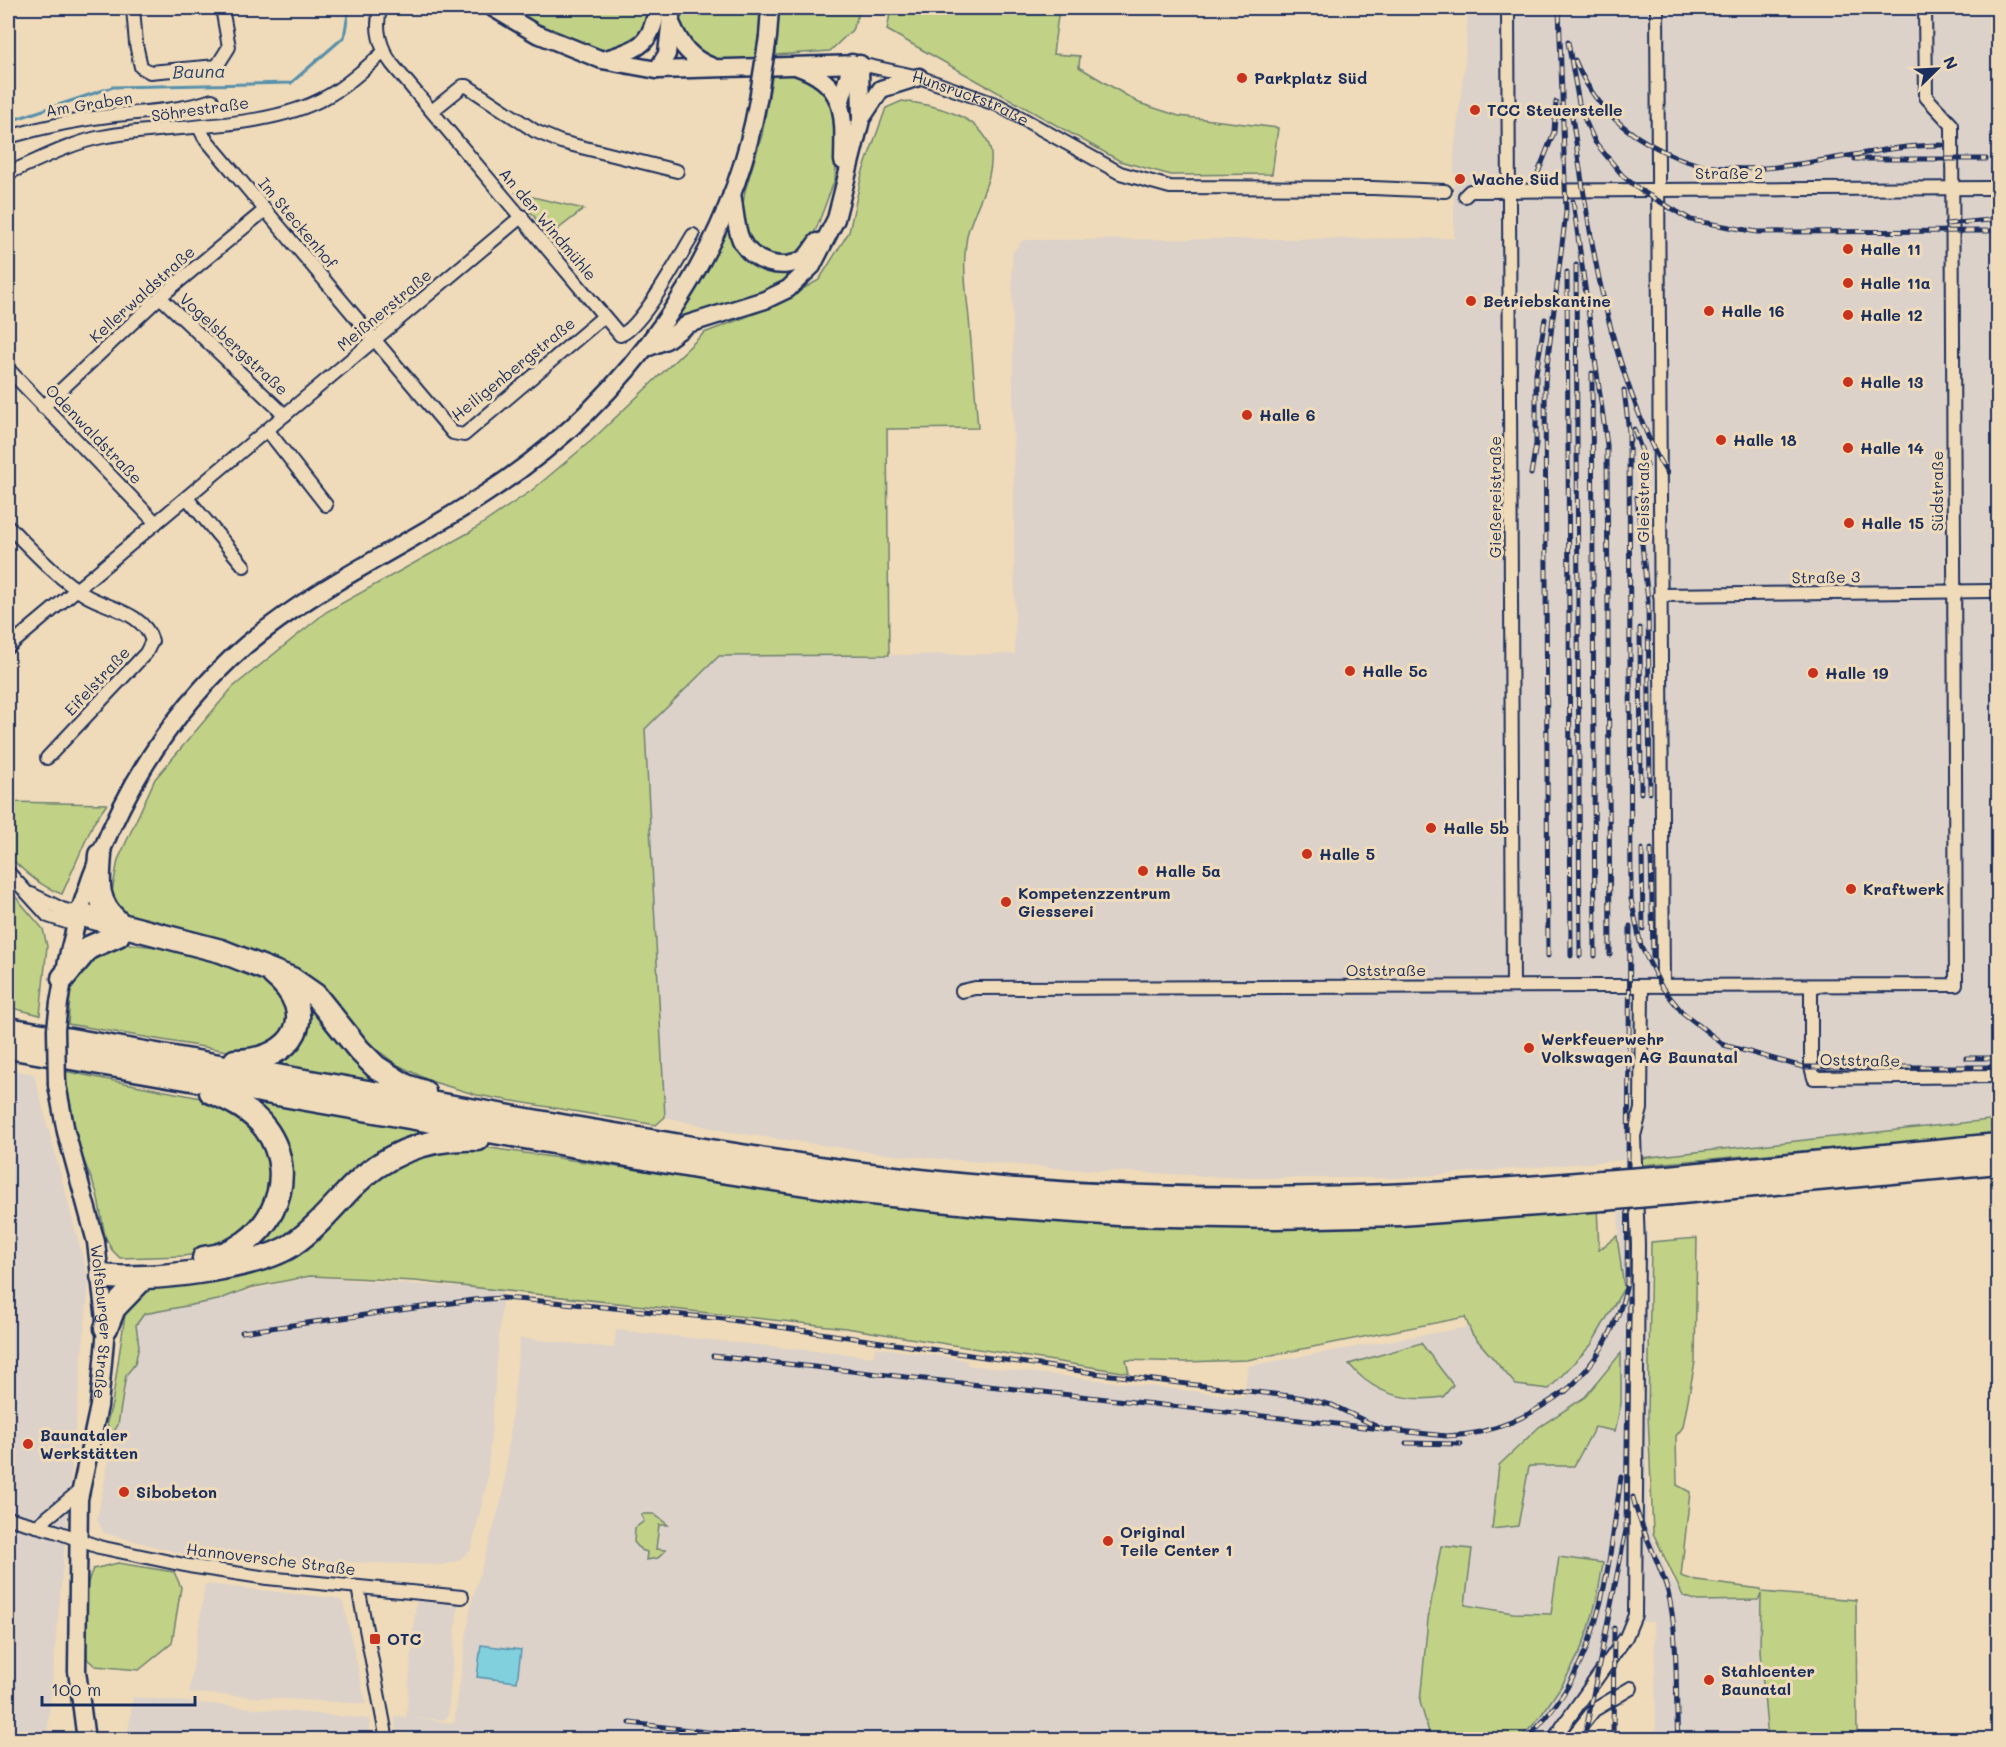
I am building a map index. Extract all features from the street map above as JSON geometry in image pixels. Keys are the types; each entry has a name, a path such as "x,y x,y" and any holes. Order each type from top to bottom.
{"highway":[{"path":"100,855 98,886 100,902 118,928"},
{"path":"77,919 221,951 264,967 307,988 376,1067 406,1086 432,1093 453,1107"},
{"path":"63,978 88,948 118,928"},
{"path":"197,1062 264,1058 279,1052 290,1040 297,1026 295,1004 283,984 264,967"},
{"path":"8,1029 453,1107 862,1174 1038,1191 1129,1197 1275,1200 1480,1192 1602,1191"},
{"path":"8,1047 708,1169 852,1191 989,1205 1119,1214 1276,1217 1400,1214 1670,1185 1998,1162"},
{"path":"101,1271 221,1255 240,1246 256,1234 275,1207 280,1185 280,1164 265,1128 235,1103 171,1076"},
{"path":"101,1271 143,1278 238,1265 271,1256 290,1246 311,1229 372,1169 412,1148 459,1138 546,1141"},
{"path":"1670,1185 1998,1145"},
{"path":"106,1328 114,1308 143,1278"}],"main road":[{"name":"Hunsrückstraße","path":"494,8 535,33 602,60 657,70 723,70 856,64"},
{"path":"657,8 651,45 657,70"},
{"path":"657,70 667,54 672,25 672,8"},
{"name":"Wolfsburger Straße","path":"86,1740 77,1671 78,1540 82,1489 99,1406 106,1328 101,1271 91,1217 66,1131 57,1085 56,1029 63,978 77,919 100,855 140,773 196,696 245,646 289,612 364,564 486,494 540,457 595,406 645,348 709,249 732,194 754,125 768,37 770,8"},
{"path":"672,25 679,42 689,55 723,70"},
{"path":"602,60 632,50 653,31"},
{"path":"840,104 856,64"},
{"path":"856,64 861,120"},
{"path":"732,194 736,226 743,243 753,255 769,264 788,265 806,257 819,239 829,217 842,165 844,123 840,104 831,86 820,77 795,66"},
{"path":"645,348 666,340 688,324 765,300 788,288 812,266 836,219 861,120 881,89 919,77"}],"street":[{"path":"133,8 138,58 141,67 150,72 217,66 229,47 222,8"},
{"name":"An der Windmühle","path":"381,8 379,34 384,52 620,334 626,332 649,307 693,235"},
{"name":"Gießereistraße","path":"1508,8 1514,986"},
{"name":"Gleisstraße","path":"1657,8 1663,986"},
{"name":"Südstraße","path":"1925,8 1926,97 1952,125 1956,985"},
{"name":"Söhrestraße","path":"8,173 101,137 199,127 267,116 309,105 327,97 384,52"},
{"name":"Hunsrückstraße","path":"856,64 919,77 998,105 1120,173 1170,188 1374,188 1459,191"},
{"path":"432,111 463,86 467,86 512,117 544,135 595,151 677,171"},
{"name":"Am Graben","path":"8,137 62,123 116,115 185,109 212,100"},
{"name":"Im Steckenhof","path":"199,127 204,137 374,340"},
{"name":"Straße 2","path":"1459,191 1990,189"},
{"name":"Kellerwaldstraße","path":"43,407 160,297 265,210"},
{"name":"Meißnerstraße","path":"8,647 522,216"},
{"name":"Vogelsbergstraße","path":"160,297 285,415"},
{"name":"Heiligenbergstraße","path":"374,340 453,433 464,435 603,316"},
{"name":"Odenwaldstraße","path":"8,369 156,523"},
{"path":"268,431 326,505"},
{"path":"187,498 244,566"},
{"path":"8,527 77,589"},
{"name":"Eifelstraße","path":"47,758 150,648 152,641 145,627 123,612 77,589"},
{"name":"Straße 3","path":"1660,595 1992,591"},
{"path":"8,872 48,916 77,919"},
{"name":"Oststraße","path":"962,991 975,988 1956,985"},
{"path":"1553,1740 1626,1637 1635,1615 1638,1245 1634,1136 1641,1110 1642,986"},
{"name":"Oststraße","path":"1811,986 1811,1067 1814,1078 1998,1076"},
{"path":"37,1526 82,1489"},
{"name":"Hannoversche Straße","path":"8,1518 99,1547 189,1566 462,1597"},
{"path":"358,1587 387,1740"},
{"path":"1570,1740 1594,1710 1631,1688"}],"shaded area":[{"path":"1468,8 1998,8 1998,1119 1641,1158 1648,1244 1647,1524 1673,1584 1675,1583 1683,1596 1698,1601 1757,1600 1762,1592 1760,1651 1768,1739 1593,1739 1595,1732 1656,1731 1654,1622 1638,1622 1630,1641 1573,1723 1559,1739 396,1740 395,1716 406,1717 416,1601 458,1605 448,1716 444,1720 414,1718 454,1723 471,1604 503,1495 520,1338 614,1348 616,1330 873,1357 875,1347 967,1360 967,1365 1244,1397 1248,1366 1604,1303 1617,1289 1621,1262 1618,1214 1625,1211 1624,1160 1399,1178 1247,1178 1068,1169 892,1155 724,1131 665,1117 645,728 718,656 1015,654 1012,253 1023,240 1454,238 1454,153 1465,60"},
{"path":"8,1069 34,1074 89,1281 47,1739 8,1739"},
{"path":"310,1277 500,1290 502,1303 487,1483 471,1550 458,1561 441,1565 310,1561 301,1565 213,1553 211,1561 104,1533 97,1519 126,1375 135,1364 138,1346 136,1325 144,1314"},
{"path":"205,1584 335,1598 343,1602 366,1704 189,1693"},
{"path":"133,1697 370,1719 368,1739 127,1740"}],"green space":[{"path":"506,8 606,10 608,8 653,8 640,38 627,47 611,50 572,42 552,34"},
{"path":"678,8 760,8 761,37 755,59 728,60 703,52 692,45 684,35 679,23"},
{"path":"776,8 861,8 852,30 830,51 776,55"},
{"path":"891,8 1059,8 1053,54 1080,56 1079,67 1139,103 1179,116 1278,128 1272,174 1171,175 1120,161 887,30"},
{"path":"794,70 820,86 835,107 837,152 835,179 807,247 790,259 769,259 747,240 741,217 745,191 762,135 773,72"},
{"path":"902,101 940,108 966,119 977,127 990,148 990,170 970,225 965,256 978,428 887,429 889,655 719,656 645,729 665,1117 656,1125 477,1095 430,1081 396,1064 358,1035 301,975 247,949 127,918 111,897 118,860 155,779 233,687 326,612 470,532 531,491 592,440 704,333 767,309 819,280 849,232 862,174 886,108"},
{"path":"516,193 584,209 549,236"},
{"path":"729,220 732,242 742,257 764,270 788,272 808,260 785,285 667,331 692,296"},
{"path":"8,802 107,804 93,824 62,894 32,878 8,855"},
{"path":"8,888 43,929 47,946 40,1015 8,1007"},
{"path":"120,943 192,951 255,974 276,987 292,1011 281,1042 251,1055 68,1024 71,982 84,958"},
{"path":"283,978 388,1083 268,1064 291,1048"},
{"path":"64,1071 226,1103 266,1143 273,1185 258,1221 216,1251 183,1256 120,1258 112,1250 105,1236 97,1193 79,1148"},
{"path":"241,1100 436,1134 295,1236 233,1256 285,1170"},
{"path":"1998,1119 1998,1134 1642,1165 1641,1158"},
{"path":"477,1146 886,1207 1093,1225 1386,1227 1597,1206 1599,1250 1617,1236 1624,1288 1591,1345 1549,1389 1516,1385 1472,1334 1465,1317 1247,1360 1185,1362 1126,1360 1129,1373 846,1328 415,1281 310,1276 249,1288 218,1300 144,1314 136,1325 139,1346 135,1364 126,1375 118,1425 113,1433 109,1430 107,1422 112,1404 126,1308 137,1289 228,1274 375,1181 410,1154"},
{"path":"1697,1238 1695,1362 1683,1427 1676,1436 1677,1485 1690,1492 1681,1576 1697,1581 1761,1589 1762,1592 1856,1600 1857,1739 1768,1739 1760,1651 1761,1594 1758,1600 1698,1601 1683,1596 1653,1533 1648,1415 1651,1242"},
{"path":"1421,1343 1453,1385 1443,1397 1416,1399 1391,1394 1369,1383 1349,1364"},
{"path":"1621,1353 1621,1404 1615,1431 1595,1427 1574,1466 1529,1466 1518,1526 1492,1529 1499,1465 1539,1427 1585,1397"},
{"path":"641,1514 654,1514 668,1525 659,1525 656,1549 666,1550 658,1558 646,1560 647,1552 641,1550 634,1542 635,1528 644,1521"},
{"path":"1441,1546 1472,1549 1465,1605 1513,1613 1551,1614 1559,1557 1603,1563 1592,1619 1580,1652 1544,1711 1518,1739 1431,1739 1420,1702 1428,1619"},
{"path":"118,1563 174,1572 181,1587 172,1643 139,1670 95,1666 87,1659 85,1601 89,1579 93,1569"}],"water":[{"path":"481,1645 521,1650 517,1682 477,1677"}],"waterway":[{"name":"Bauna","path":"13,120 113,87 291,83 344,37 349,8"}],"railway":[{"path":"1548,956 1545,382 1566,212 1559,8"},
{"path":"1568,42 1580,109 1595,142 1623,176 1640,190 1691,220 1757,232 1989,231"},
{"path":"1575,60 1587,85 1603,107 1623,126 1634,135 1665,152 1701,165 1760,168 1912,146 1942,145"},
{"path":"1538,173 1554,132 1556,102"},
{"path":"1571,110 1595,260 1612,333 1623,370 1653,449 1667,473"},
{"path":"1855,159 1986,159"},
{"path":"1573,201 1607,445 1610,955"},
{"path":"1946,224 1990,220"},
{"path":"1576,265 1580,956"},
{"path":"1567,272 1571,956"},
{"path":"1531,474 1536,444 1536,373 1545,319"},
{"path":"1592,373 1595,956"},
{"path":"1624,390 1630,440"},
{"path":"1634,429 1647,466"},
{"path":"1629,432 1631,899 1641,946 1661,986 1682,1012 1724,1045 1803,1067 1998,1067"},
{"path":"1637,497 1648,601 1650,793"},
{"path":"1640,628 1641,793"},
{"path":"1642,849 1643,929"},
{"path":"1651,849 1653,957"},
{"path":"1564,1393 1586,1370 1604,1344 1618,1315 1627,1284 1630,926"},
{"path":"1966,1058 1994,1058"},
{"path":"242,1332 473,1300 502,1298 554,1302 724,1319 1094,1373 1298,1397 1332,1405 1384,1430"},
{"path":"1584,1740 1626,1530 1629,1298"},
{"path":"713,1356 1446,1436 1464,1435 1496,1428 1526,1415 1569,1388"},
{"path":"1406,1443 1461,1444"},
{"path":"1525,1740 1551,1712 1571,1682 1586,1651 1605,1584 1621,1477"},
{"path":"1633,1497 1668,1592 1674,1628 1678,1740"},
{"path":"1613,1740 1614,1628"},
{"path":"630,1723 776,1740"}],"place":[{"name":"Parkplatz Süd","path":"1242,78"},
{"name":"TCC Steuerstelle","path":"1475,110"},
{"name":"Wache Süd","path":"1460,179"},
{"name":"Halle 11","path":"1848,249"},
{"name":"Halle 11a","path":"1848,283"},
{"name":"Betriebskantine","path":"1471,301"},
{"name":"Halle 16","path":"1709,311"},
{"name":"Halle 12","path":"1848,315"},
{"name":"Halle 13","path":"1848,382"},
{"name":"Halle 6","path":"1247,415"},
{"name":"Halle 18","path":"1721,440"},
{"name":"Halle 14","path":"1848,448"},
{"name":"Halle 15","path":"1849,523"},
{"name":"Halle 5c","path":"1350,671"},
{"name":"Halle 19","path":"1813,673"},
{"name":"Halle 5b","path":"1431,828"},
{"name":"Halle 5","path":"1307,854"},
{"name":"Halle 5a","path":"1143,871"},
{"name":"Kraftwerk","path":"1851,889"},
{"name":"Kompetenzzentrum Giesserei","path":"1006,902"},
{"name":"Werkfeuerwehr Volkswagen AG Baunatal","path":"1529,1048"},
{"name":"Baunataler Werkstätten","path":"28,1444"},
{"name":"Sibobeton","path":"124,1492"},
{"name":"Original Teile Center 1","path":"1108,1541"},
{"name":"OTC","path":"375,1639"},
{"name":"Stahlcenter Baunatal","path":"1709,1680"}]}
